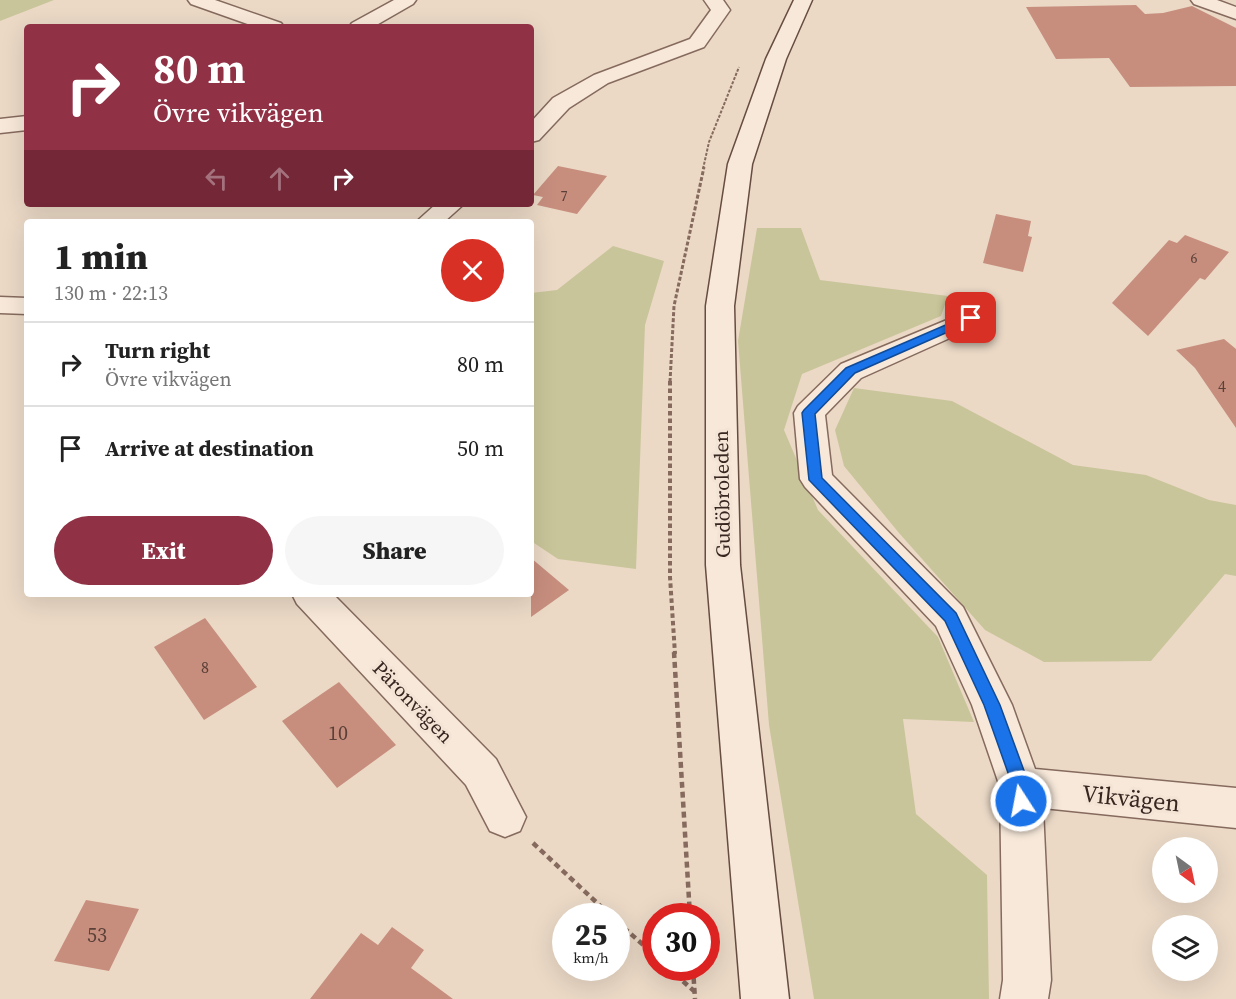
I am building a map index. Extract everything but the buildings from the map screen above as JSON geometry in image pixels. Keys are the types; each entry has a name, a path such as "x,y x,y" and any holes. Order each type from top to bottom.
{"street":[{"path":"197,0 265,24"},
{"path":"364,24 408,0"},
{"path":"534,132 561,103 602,79 697,43 721,10 713,0"},
{"name":"Gudöbroleden","path":"765,999 723,565 720,306 740,164 776,58 803,0"},
{"path":"1200,0 1236,13"},
{"path":"0,126 24,123"},
{"path":"432,219 448,207"},
{"path":"0,305 24,306"},
{"path":"971,318 851,371 808,413 816,480 950,617 992,705 1021,787 1027,980 1024,999"},
{"name":"Päronvägen","path":"313,597 481,772 506,817"},
{"name":"Vikvägen","path":"1021,787 1236,808"}],"path":[{"path":"506,817 597,903"},
{"path":"630,933 642,944"},
{"path":"683,981 694,990"},
{"path":"694,981 695,999"}],"shaded area":[{"path":"0,0 54,0 0,21"},
{"path":"757,228 801,228 820,280 948,296 941,316 802,374 784,430 818,510 938,637 974,722 903,719 916,814 987,875 989,999 814,999 769,725 738,341"},
{"path":"613,246 664,261 645,325 636,569 558,559 534,543 534,293 557,290"},
{"path":"854,388 952,401 1073,465 1146,475 1209,500 1236,505 1236,576 1225,574 1151,661 1044,662 985,630 899,533 844,466 835,430"}],"route":[{"path":"971,318 851,371 808,413 816,480 950,617 992,705 1021,787 1021,801"}]}
